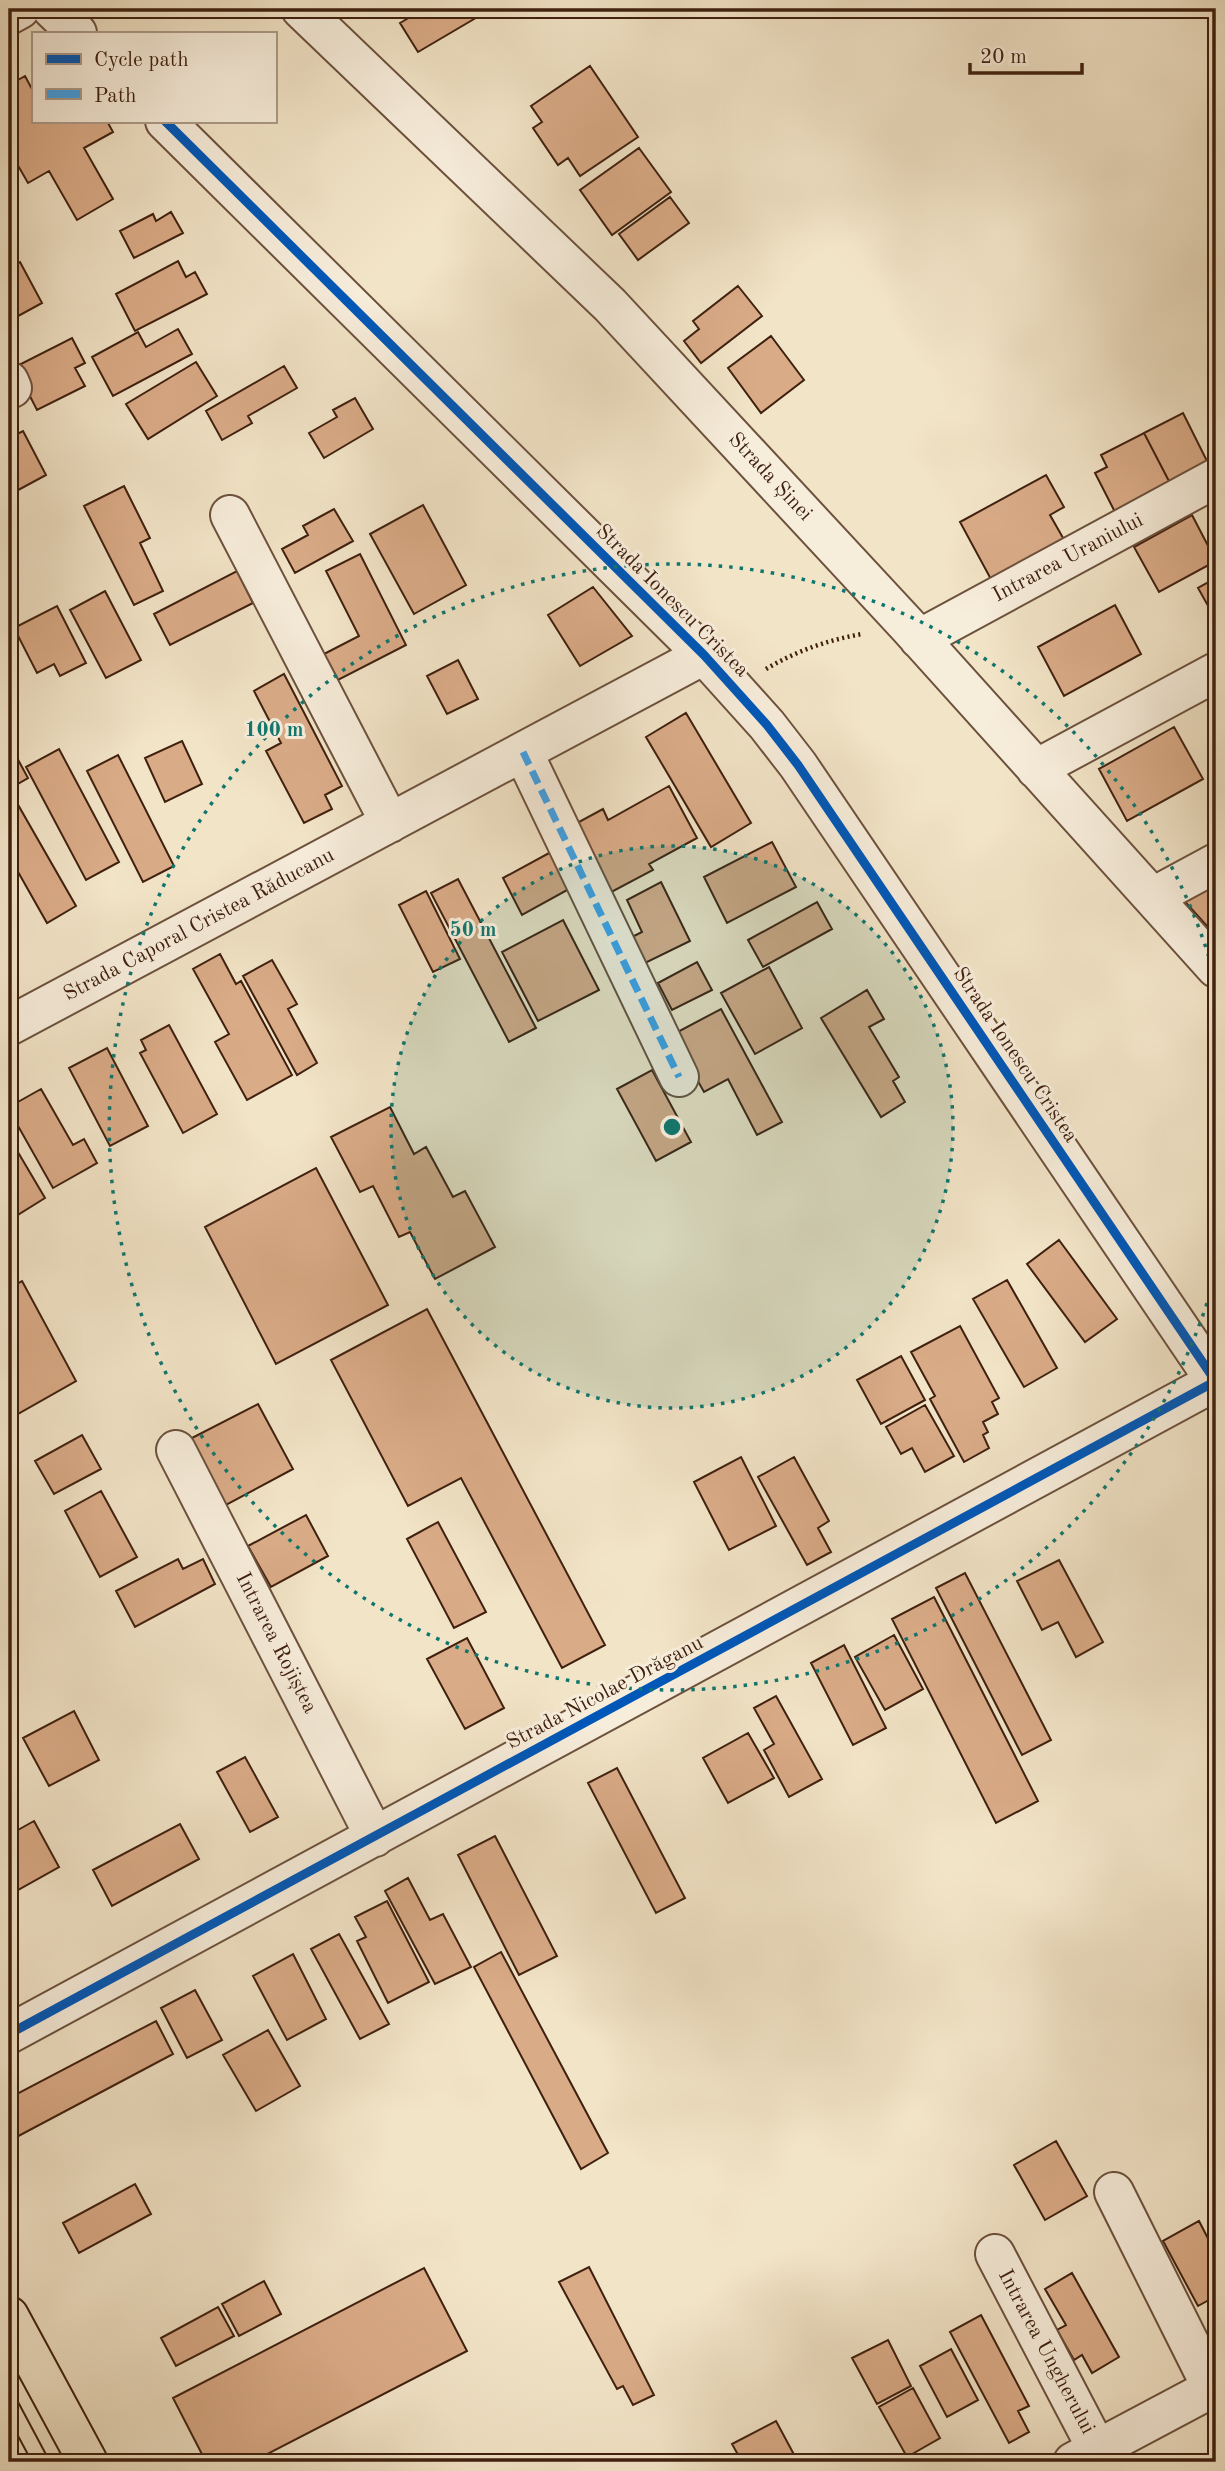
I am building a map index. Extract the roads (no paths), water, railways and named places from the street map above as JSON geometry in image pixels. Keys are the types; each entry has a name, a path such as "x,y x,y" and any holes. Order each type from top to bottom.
{"main road":[{"path":"9,2316 88,2462"}],"street":[{"path":"9,15 20,9"},
{"path":"52,9 76,32"},
{"name":"Strada Șinei","path":"300,9 610,304 913,632 1216,968"},
{"name":"Strada Ionescu Cristea","path":"166,122 704,655 767,725 798,765 1216,1382"},
{"name":"Intrarea Uraniului","path":"913,632 1216,478"},
{"path":"230,515 390,823"},
{"name":"Strada Caporal Cristea Răducanu","path":"9,1026 704,655"},
{"path":"1036,769 1216,671"},
{"path":"523,752 679,1077"},
{"path":"1153,897 1216,863"},
{"name":"Strada Nicolae Drăganu","path":"9,2034 1216,1382"},
{"name":"Intrarea Rojiștea","path":"176,1450 375,1837"},
{"path":"1085,2456 1214,2387 1114,2192"},
{"name":"Intrarea Ungherului","path":"995,2254 1085,2456"}],"tram line":[{"path":"9,2385 50,2462"},
{"path":"9,2419 32,2462"}]}
